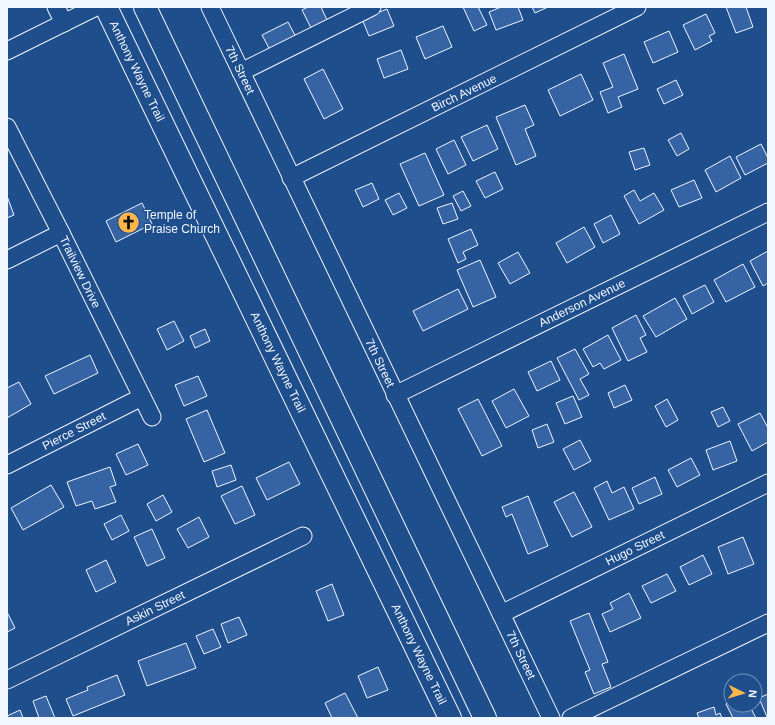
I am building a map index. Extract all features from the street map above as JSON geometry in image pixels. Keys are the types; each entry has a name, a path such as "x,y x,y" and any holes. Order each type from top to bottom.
{"highway":[{"name":"Anthony Wayne Trail","path":"106,7 450,718"},
{"path":"145,7 485,718"}],"street":[{"path":"56,7 64,23"},
{"path":"9,46 64,23 96,7"},
{"name":"7th Street","path":"210,7 551,718"},
{"path":"241,72 372,7"},
{"name":"Birch Avenue","path":"292,178 637,7"},
{"name":"Trailview Drive","path":"7,126 152,417"},
{"name":"Anderson Avenue","path":"395,395 768,212"},
{"path":"7,260 61,233"},
{"name":"Pierce Street","path":"7,465 142,397"},
{"name":"Hugo Street","path":"501,614 768,482"},
{"name":"Askin Street","path":"7,680 303,536"},
{"path":"571,718 768,623"}],"building":[{"path":"308,7 321,7 327,20 311,28 302,10"},
{"path":"463,7 478,7 487,25 474,31"},
{"path":"501,7 518,7 523,20 496,30 489,12"},
{"path":"532,7 548,7 535,13"},
{"path":"726,7 746,7 753,27 736,33"},
{"path":"387,9 394,26 369,36 362,19"},
{"path":"706,14 715,33 709,36 712,41 695,50 683,25"},
{"path":"288,22 297,39 271,52 262,35"},
{"path":"443,26 452,47 425,59 416,37"},
{"path":"669,31 678,52 653,63 644,42"},
{"path":"401,50 408,69 384,78 377,59"},
{"path":"624,54 638,89 618,97 622,107 608,113 600,92 613,87 603,63"},
{"path":"323,69 343,109 324,119 304,79"},
{"path":"581,74 593,100 560,116 548,90"},
{"path":"676,80 683,95 664,104 657,89"},
{"path":"525,105 534,125 525,129 536,156 516,165 496,117"},
{"path":"487,125 498,149 473,161 461,137"},
{"path":"681,133 689,149 677,156 668,140"},
{"path":"454,140 466,165 448,174 436,149"},
{"path":"761,144 768,158 768,163 745,175 736,157"},
{"path":"644,148 650,165 635,170 629,152"},
{"path":"425,153 444,195 419,206 400,164"},
{"path":"730,156 741,178 716,192 705,170"},
{"path":"495,172 503,189 485,198 476,181"},
{"path":"694,180 702,198 679,207 671,190"},
{"path":"372,183 379,199 363,207 355,190"},
{"path":"634,190 640,201 654,193 664,210 639,224 624,196"},
{"path":"463,191 471,206 461,211 453,196"},
{"path":"399,193 407,208 393,215 385,200"},
{"path":"7,196 14,215 7,218"},
{"name":"Temple of Praise Church","path":"142,203 152,224 116,242 106,221"},
{"path":"452,203 458,219 443,224 437,208"},
{"path":"611,215 620,234 603,243 594,224"},
{"path":"584,227 595,247 567,263 556,243"},
{"path":"471,229 478,245 463,252 466,259 458,263 448,239"},
{"path":"768,251 768,283 763,286 750,261"},
{"path":"518,252 530,273 510,284 498,263"},
{"path":"480,260 496,297 473,307 457,270"},
{"path":"743,264 755,287 726,302 714,280"},
{"path":"705,285 714,302 692,314 683,296"},
{"path":"458,289 468,309 423,331 413,311"},
{"path":"675,298 687,319 656,337 643,316"},
{"path":"636,315 646,335 640,338 647,352 628,361 612,328"},
{"path":"174,321 184,341 167,350 157,329"},
{"path":"205,329 210,341 195,348 190,336"},
{"path":"608,335 621,360 604,369 600,363 593,367 583,349"},
{"path":"575,349 589,374 580,379 589,395 579,400 557,358"},
{"path":"90,355 98,373 54,394 45,376"},
{"path":"551,361 560,380 537,391 528,372"},
{"path":"198,376 207,396 184,406 175,385"},
{"path":"19,382 31,404 7,418 7,388"},
{"path":"625,385 632,400 614,408 608,393"},
{"path":"514,389 529,416 506,428 492,401"},
{"path":"573,396 582,417 565,424 556,403"},
{"path":"478,399 502,446 482,456 458,409"},
{"path":"667,399 678,420 666,427 655,406"},
{"path":"723,407 730,421 718,427 711,412"},
{"path":"207,410 225,453 204,462 186,419"},
{"path":"760,413 768,428 768,442 752,451 738,424"},
{"path":"547,424 554,442 538,448 532,430"},
{"path":"580,440 591,461 574,470 563,449"},
{"path":"730,441 737,461 713,470 706,450"},
{"path":"138,444 148,465 126,475 116,454"},
{"path":"691,458 700,475 677,487 668,470"},
{"path":"289,462 300,484 267,500 256,478"},
{"path":"231,465 236,480 217,487 212,471"},
{"path":"110,467 116,485 110,487 116,502 95,509 92,501 76,506 67,482"},
{"path":"655,477 662,494 639,504 632,488"},
{"path":"607,481 612,493 624,487 634,509 609,520 594,488"},
{"path":"51,485 64,507 23,530 11,508"},
{"path":"242,486 255,515 235,524 221,496"},
{"path":"574,492 592,527 572,537 554,502"},
{"path":"163,495 172,512 156,521 147,504"},
{"path":"528,496 548,546 528,554 512,514 506,517 502,507"},
{"path":"121,515 129,531 112,540 104,524"},
{"path":"199,517 209,537 188,548 177,529"},
{"path":"152,529 165,558 147,566 134,537"},
{"path":"743,537 754,564 728,574 718,547"},
{"path":"703,555 712,574 689,585 680,567"},
{"path":"106,560 116,582 96,592 86,570"},
{"path":"667,574 676,591 651,603 642,586"},
{"path":"332,584 344,615 328,621 316,591"},
{"path":"629,593 641,618 610,632 602,614 613,609 610,603"},
{"path":"7,612 15,628 7,632"},
{"path":"589,613 608,662 602,664 611,687 594,694 585,672 590,670 570,621"},
{"path":"239,617 247,635 228,643 221,624"},
{"path":"213,629 221,647 204,654 196,636"},
{"path":"186,643 196,668 147,686 138,661"},
{"path":"378,667 388,690 367,698 358,676"},
{"path":"117,675 125,695 73,716 66,699 88,690 87,687"},
{"path":"345,693 358,718 332,718 325,703"},
{"path":"768,694 767,717 763,708 763,696"},
{"path":"46,696 55,718 39,718 33,701"},
{"path":"714,707 716,715 720,713 722,718 699,718 697,713"},
{"path":"20,710 23,718 7,718 7,716"},
{"path":"730,713 753,713 756,718 733,718"}],"place":[{"name":"Temple of Praise Church","path":"129,222"}]}
